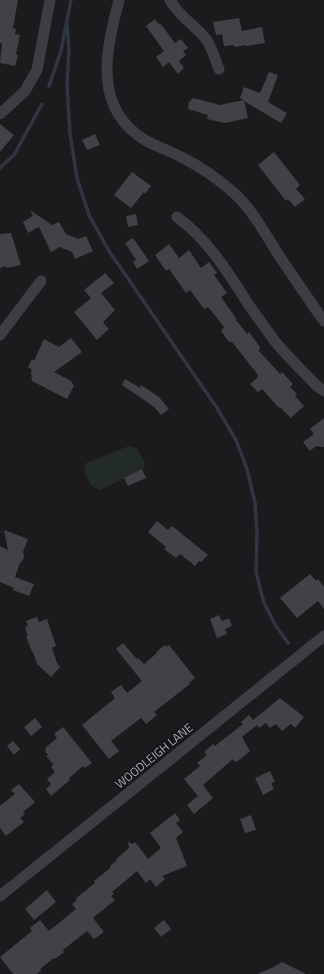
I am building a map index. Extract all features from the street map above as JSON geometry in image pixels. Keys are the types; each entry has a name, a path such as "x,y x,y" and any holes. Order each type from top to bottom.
{"street":[{"path":"0,114 25,91 37,70 50,0"},
{"path":"119,0 111,31 106,62 107,80 112,104 120,118 130,129 145,140 184,158 209,174 234,193 257,220 277,253 324,321"},
{"path":"170,0 182,17 207,40 219,69"},
{"path":"177,217 186,223 232,276 245,300 273,338 317,386 324,391"},
{"path":"0,335 41,280"},
{"name":"WOODLEIGH LANE","path":"0,896 324,636"}],"shaded area":[{"path":"129,446 137,448 145,463 144,469 100,490 91,486 84,470 86,463"}],"building":[{"path":"0,0 18,0 13,28 16,29 15,34 20,35 16,54 18,55 15,66 0,63 2,43 0,43"},
{"path":"239,18 242,31 262,27 265,43 234,47 234,45 224,46 222,34 216,35 213,22"},
{"path":"155,19 158,24 160,23 175,43 181,39 188,48 183,51 186,55 179,61 184,68 178,74 169,62 163,67 156,57 164,51 146,26"},
{"path":"269,72 278,75 268,102 287,113 281,123 244,101 248,118 225,123 207,119 208,115 188,109 189,102 193,98 220,105 244,100 240,98 244,87 260,93"},
{"path":"0,124 14,135 0,152"},
{"path":"95,134 100,145 87,150 82,140"},
{"path":"274,152 300,185 296,189 305,199 295,207 288,199 286,201 258,165"},
{"path":"132,172 151,186 131,208 114,195"},
{"path":"30,210 52,225 59,222 66,234 78,239 86,236 93,251 75,259 72,252 60,247 51,252 39,227 28,233 23,222 33,216"},
{"path":"136,214 138,225 128,227 126,216"},
{"path":"11,233 21,265 0,268 0,234"},
{"path":"133,238 149,261 137,269 133,262 136,260 125,243"},
{"path":"169,244 179,258 189,250 201,268 209,262 217,273 214,275 227,293 221,297 236,320 247,334 249,332 260,347 259,351 280,374 282,372 293,384 290,387 297,394 295,396 304,406 291,418 280,407 279,408 262,389 258,392 250,384 258,377 258,375 232,342 229,342 221,331 224,327 208,307 204,309 190,290 186,293 169,269 166,271 155,255"},
{"path":"105,273 114,283 101,293 115,310 103,322 109,329 97,340 74,312 91,298 84,290"},
{"path":"71,338 82,352 54,372 71,381 74,386 67,399 32,381 32,370 28,367 32,359 34,361 44,339 59,347"},
{"path":"125,379 140,388 141,385 159,397 169,409 161,415 153,406 122,385"},
{"path":"324,418 324,447 316,446 310,451 303,442 314,434 310,429"},
{"path":"142,469 146,478 128,486 124,478"},
{"path":"157,521 168,530 172,526 208,555 201,562 199,561 195,566 180,554 176,558 164,549 166,547 148,532"},
{"path":"4,530 28,539 23,552 24,558 20,563 15,577 34,584 29,596 13,590 14,588 0,582 0,546 8,550"},
{"path":"310,574 316,581 318,579 324,587 324,609 318,601 297,618 280,598"},
{"path":"219,615 222,621 229,618 232,626 225,629 227,634 217,638 210,619"},
{"path":"37,617 39,622 47,619 56,646 52,648 57,663 60,667 51,677 37,664 26,636 28,636 25,627 28,626 26,621"},
{"path":"123,643 137,659 138,658 144,664 165,645 166,647 169,645 195,678 189,683 190,684 154,712 157,715 146,724 141,718 111,741 119,751 109,759 82,725 115,698 111,692 121,685 127,693 142,681 116,649"},
{"path":"280,698 304,717 295,728 291,724 282,731 276,724 270,728 266,723 259,728 257,725 242,737 250,751 238,761 235,762 233,759 203,785 213,798 194,814 187,805 198,796 184,779 200,766 197,763 207,755 204,752 213,744 215,746 243,724 241,722 249,715 253,720"},
{"path":"35,718 42,727 31,736 24,727"},
{"path":"63,727 92,763 85,768 83,766 69,778 70,780 51,796 46,789 51,784 47,779 55,772 51,767 53,764 46,756 48,755 45,748 57,738 54,734"},
{"path":"13,741 20,749 14,755 7,746"},
{"path":"270,771 275,782 271,783 274,789 263,795 255,778"},
{"path":"19,784 35,802 23,812 25,814 20,818 24,822 6,836 0,828 0,806 15,794 11,790"},
{"path":"175,813 180,820 176,823 183,832 176,838 187,866 162,876 165,879 156,887 150,879 146,883 137,871 112,892 114,894 111,896 115,900 93,918 104,932 94,939 87,931 63,950 64,952 40,969 42,970 37,974 13,974 0,957 32,931 30,928 40,920 49,931 76,909 72,904 77,900 75,899 95,883 94,881 109,869 117,860 116,859 128,849 128,842 133,844 135,842 148,859 161,848 150,833"},
{"path":"251,815 256,830 245,833 240,819"},
{"path":"47,890 56,902 34,920 25,909"},
{"path":"164,920 171,929 161,937 154,928"},
{"path":"282,962 306,974 257,974 274,967"}],"waterway":[{"path":"49,86 61,51 71,0"},
{"path":"67,24 69,50 67,85 70,134 77,178 89,215 109,251 217,408 236,440 247,469 255,503 257,533 256,572 264,603 276,626 288,643"},
{"path":"0,168 14,155 42,104"}]}
